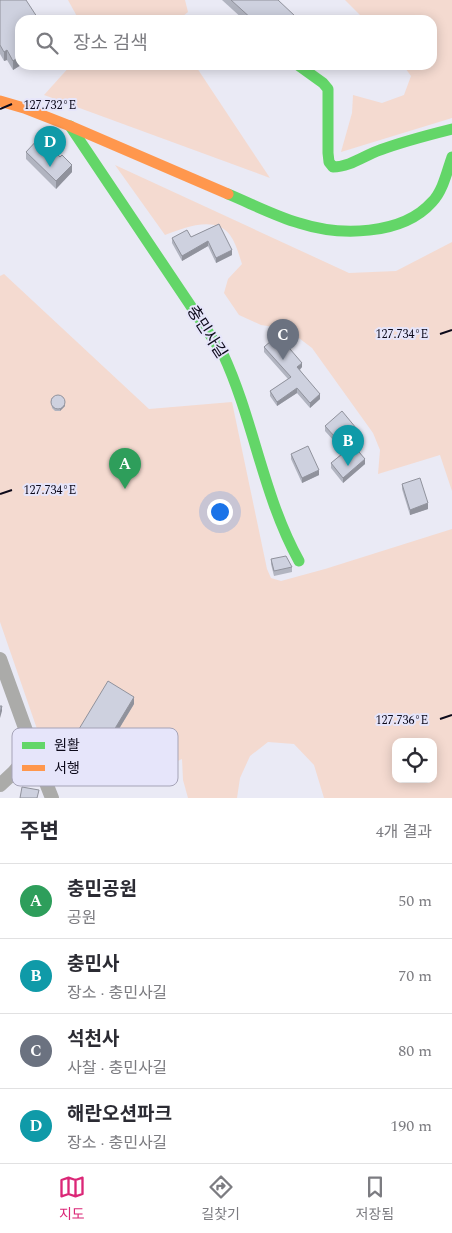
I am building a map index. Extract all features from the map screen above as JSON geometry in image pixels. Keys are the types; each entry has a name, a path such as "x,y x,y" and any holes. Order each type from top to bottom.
{"street":[{"path":"305,70 328,89 328,153 329,162 333,167 344,166 368,154 403,142 452,129"},
{"path":"0,101 70,126 297,223 327,230 370,230 404,222 432,202 452,157"},
{"name":"충민사길","path":"70,126 223,354 234,378 280,522 299,561"},
{"path":"0,659 25,728"},
{"path":"0,785 12,772"},
{"path":"47,786 52,798"}],"shaded area":[{"path":"68,0 185,0 188,12 184,15 76,15"},
{"path":"345,0 452,0 452,118 341,152 352,113 353,95 382,103 404,95 411,76 407,70 437,70 437,15 360,15"},
{"path":"66,70 198,70 270,178 44,95"},
{"path":"115,165 349,273 396,271 452,242 452,491 440,455 378,474 380,450 373,433 312,348 287,329 261,325 239,315 224,293 228,279 242,264 236,245 230,235 224,229 208,224 190,227 165,235"},
{"path":"4,274 149,409 232,402 267,569 271,578 281,581 452,529 452,798 324,798 314,765 294,744 268,742 250,756 240,778 237,798 188,798 183,780 182,759 178,761 178,728 37,728 0,622 0,276"}],"building":[{"path":"0,0 26,0 36,15 15,15 15,60 13,61 7,50 4,52 0,45"},
{"path":"231,0 278,0 294,15 248,15"},
{"path":"40,137 60,157 62,155 72,165 56,181 26,152"},
{"path":"219,224 232,250 216,258 208,241 182,256 172,238 187,230 191,237"},
{"path":"278,335 302,363 297,367 320,394 310,403 297,388 277,402 270,391 291,377 264,347"},
{"path":"58,395 63,397 65,402 63,407 58,409 53,407 51,402 53,397"},
{"path":"342,411 361,434 345,448 325,426"},
{"path":"353,445 365,459 343,478 331,463"},
{"path":"308,446 319,470 302,478 291,454"},
{"path":"420,478 428,503 410,510 402,484"},
{"path":"286,556 292,567 274,571 271,559"},
{"path":"108,681 134,697 115,728 80,728"},
{"path":"22,787 39,790 37,798 20,798"}],"traffic: fast":[{"path":"305,70 328,89 328,153 329,162 333,167 351,163 374,152 398,144 452,129"},
{"path":"70,126 223,354 243,405 276,511 299,561"},
{"path":"228,194 299,223 332,230 369,230 387,227 404,221 419,213 432,202 442,187 452,157"}],"traffic: slow":[{"path":"0,101 70,126 228,194"}],"place":[{"name":"해란오션파크","path":"50,167"},
{"name":"석천사","path":"283,360"},
{"name":"충민사","path":"348,466"},
{"name":"충민공원","path":"125,489"}]}
